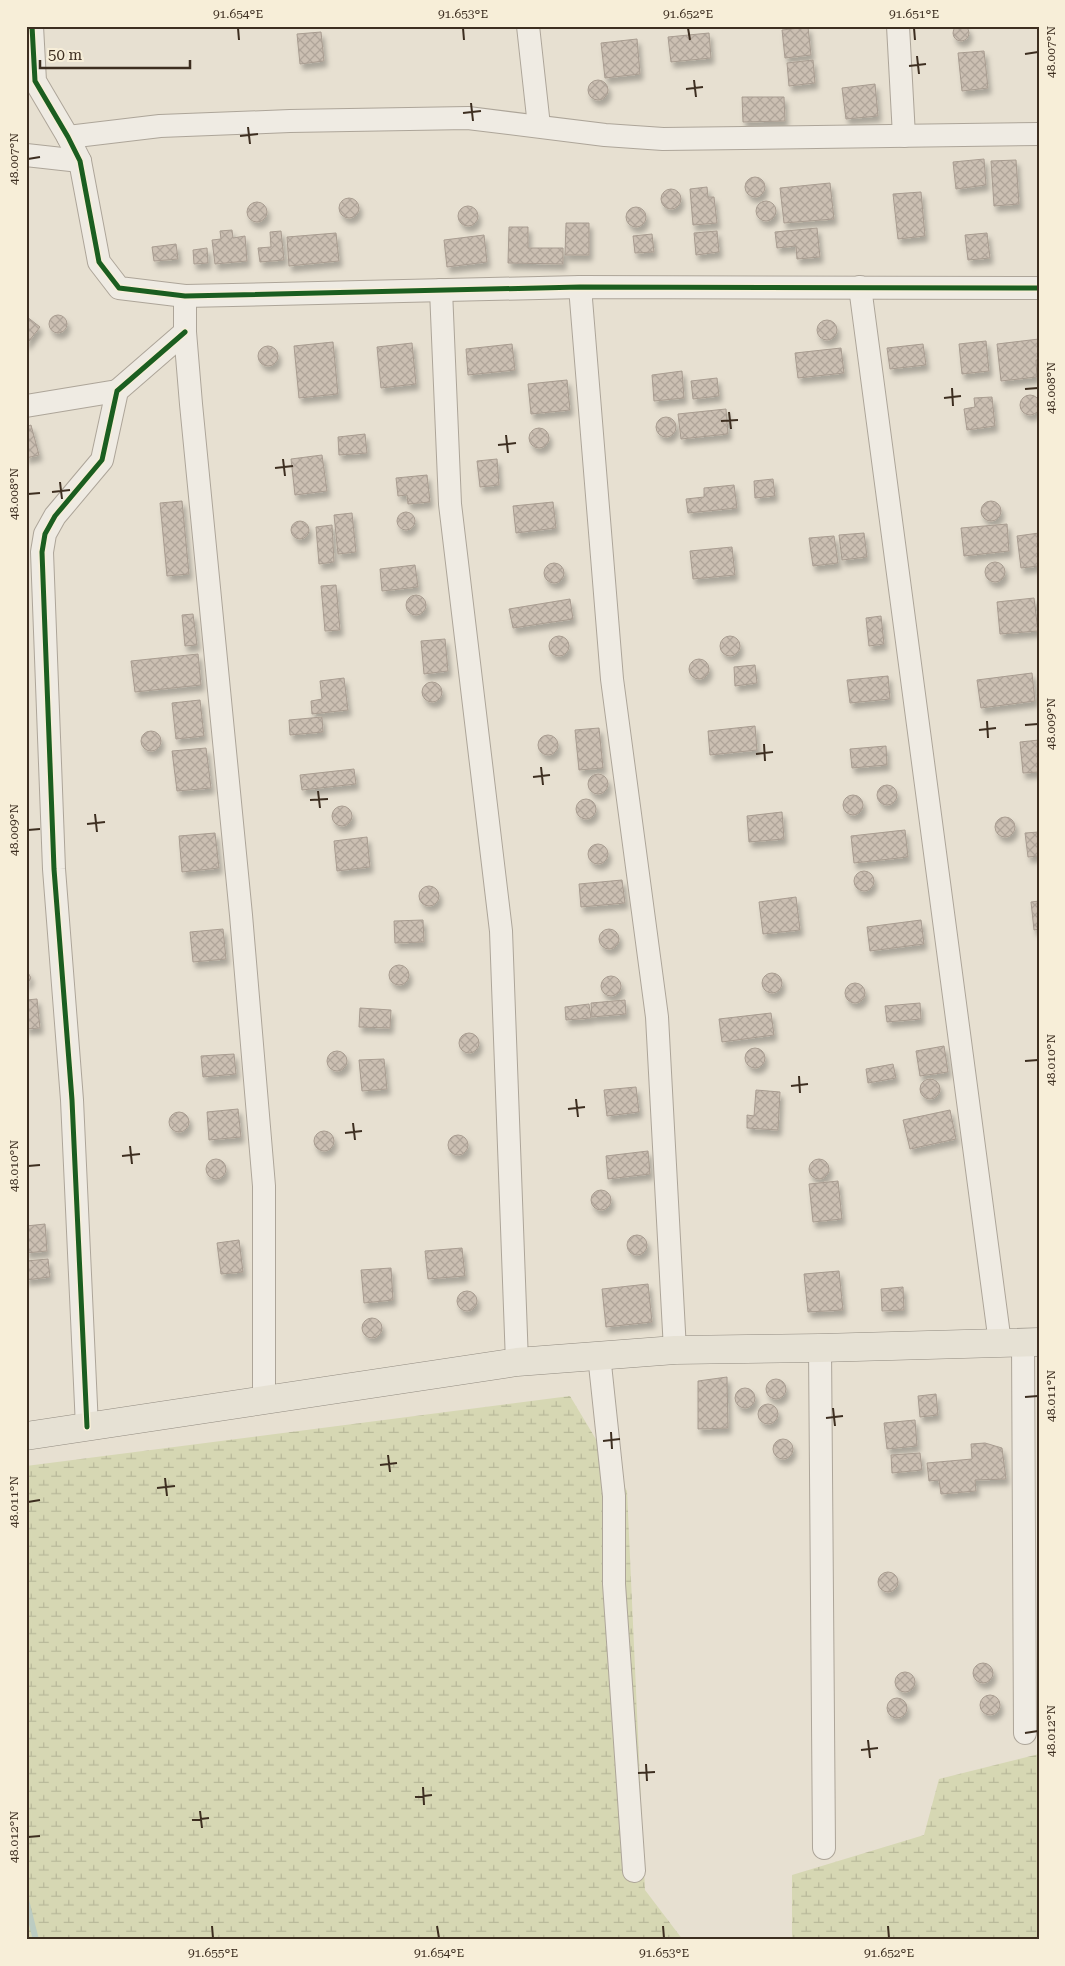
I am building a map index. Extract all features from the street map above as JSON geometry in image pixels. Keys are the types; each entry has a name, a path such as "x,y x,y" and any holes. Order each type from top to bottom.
{"main road":[{"path":"26,1436 518,1362 675,1350 1021,1342"}],"street":[{"path":"32,26 35,82 80,161 98,262 119,288 185,296 580,287 1039,288"},
{"path":"528,26 539,126"},
{"path":"898,26 904,136"},
{"path":"68,137 160,126 290,120 468,118 605,136 663,139 1039,134"},
{"path":"26,155 80,161"},
{"path":"580,287 612,679 657,1018 675,1350"},
{"path":"860,287 1021,1342 1025,1733"},
{"path":"441,290 450,504 500,931 518,1362"},
{"path":"185,296 184,332 240,906 264,1186 264,1401"},
{"path":"26,406 117,391 184,332"},
{"path":"87,1427 72,1100 54,869 42,552 45,534 55,516 102,460 117,391"},
{"path":"26,601 43,583"},
{"path":"820,1348 824,1848"},
{"path":"599,1355 614,1496 614,1584 634,1871"}],"green space":[{"path":"570,1396 627,1491 645,1890 683,1940 26,1940 26,1466"},
{"path":"1039,1754 1039,1940 792,1940 792,1875 924,1835 939,1779"}],"building":[{"path":"958,25 964,25 969,30 967,39 958,41 953,36 953,30"},
{"path":"808,27 811,55 785,58 782,30"},
{"path":"321,32 324,61 300,64 297,34"},
{"path":"709,33 711,58 671,62 668,37"},
{"path":"637,39 640,74 605,78 601,43"},
{"path":"984,51 988,88 962,91 958,53"},
{"path":"813,60 815,83 789,86 787,63"},
{"path":"598,80 605,83 608,90 605,97 598,100 591,97 588,90 591,83"},
{"path":"875,84 878,116 846,119 842,88"},
{"path":"742,97 784,97 785,121 743,122"},
{"path":"984,159 986,185 956,189 953,162"},
{"path":"1016,160 1019,204 994,206 991,161"},
{"path":"755,177 762,180 765,187 762,194 755,197 748,194 745,187 748,180"},
{"path":"830,183 834,219 784,223 780,188"},
{"path":"707,187 708,197 714,197 717,223 693,225 690,189"},
{"path":"671,189 678,192 681,199 678,206 671,209 664,206 661,199 664,192"},
{"path":"921,192 925,236 898,239 893,194"},
{"path":"349,198 356,201 359,208 356,215 349,218 342,215 339,208 342,201"},
{"path":"766,201 773,204 776,211 773,218 766,221 759,218 756,211 759,204"},
{"path":"257,202 264,205 267,212 264,219 257,222 250,219 247,212 250,205"},
{"path":"468,206 475,209 478,216 475,223 468,226 461,223 458,216 461,209"},
{"path":"636,207 643,210 646,217 643,224 636,227 629,224 626,217 629,210"},
{"path":"566,223 589,223 589,255 565,255"},
{"path":"509,227 528,227 528,248 563,248 563,264 508,263"},
{"path":"817,228 820,257 797,259 796,246 777,248 775,232"},
{"path":"232,230 233,238 245,236 247,261 215,264 212,240 221,239 220,231"},
{"path":"281,231 284,260 260,262 258,248 271,247 270,232"},
{"path":"717,231 719,252 696,255 694,233"},
{"path":"336,233 339,261 289,266 287,237"},
{"path":"987,233 990,258 968,260 965,235"},
{"path":"652,234 654,252 635,253 633,236"},
{"path":"484,235 487,262 447,267 444,240"},
{"path":"176,244 178,259 154,261 152,247"},
{"path":"207,248 208,263 194,264 193,250"},
{"path":"58,315 64,318 67,324 64,330 58,333 52,330 49,324 52,318"},
{"path":"26,316 40,327 26,345"},
{"path":"827,320 834,323 837,330 834,337 827,340 820,337 817,330 820,323"},
{"path":"1039,339 1039,360 1036,360 1037,377 1001,381 997,344"},
{"path":"986,341 989,371 962,374 959,344"},
{"path":"333,342 338,394 299,398 294,346"},
{"path":"412,343 416,384 381,388 377,347"},
{"path":"512,344 515,370 468,375 466,349"},
{"path":"923,344 926,365 890,369 887,348"},
{"path":"268,346 275,349 278,356 275,363 268,366 261,363 258,356 261,349"},
{"path":"841,348 844,373 798,378 795,353"},
{"path":"682,371 684,398 654,401 652,375"},
{"path":"717,378 719,396 693,399 691,381"},
{"path":"567,380 570,410 531,414 528,384"},
{"path":"1030,395 1037,398 1040,405 1037,412 1030,415 1023,412 1020,405 1023,398"},
{"path":"992,397 995,426 967,430 964,409 975,407 974,398"},
{"path":"726,409 728,434 681,439 678,414"},
{"path":"666,417 673,420 676,427 673,434 666,437 659,434 656,427 659,420"},
{"path":"31,425 39,455 26,458 26,427"},
{"path":"539,428 546,431 549,438 546,445 539,448 532,445 529,438 532,431"},
{"path":"365,434 367,453 339,455 338,437"},
{"path":"322,455 327,491 295,495 291,459"},
{"path":"497,459 499,485 480,487 477,461"},
{"path":"427,475 430,502 408,504 407,495 398,496 396,478"},
{"path":"773,479 775,496 755,498 754,481"},
{"path":"734,485 737,508 688,513 686,499 704,497 704,488"},
{"path":"182,501 189,574 167,576 160,503"},
{"path":"991,501 998,504 1001,511 998,518 991,521 984,518 981,511 984,504"},
{"path":"553,502 556,528 516,533 513,506"},
{"path":"406,512 412,515 415,521 412,527 406,530 400,527 397,521 400,515"},
{"path":"352,513 356,552 338,554 334,515"},
{"path":"300,521 306,524 309,530 306,536 300,539 294,536 291,530 294,524"},
{"path":"1007,524 1009,551 964,556 961,528"},
{"path":"332,525 334,562 319,564 316,527"},
{"path":"864,533 867,557 842,560 839,535"},
{"path":"1039,533 1039,566 1021,568 1017,536"},
{"path":"834,536 838,563 813,566 809,538"},
{"path":"732,547 735,575 693,579 690,551"},
{"path":"995,562 1002,565 1005,572 1002,579 995,582 988,579 985,572 988,565"},
{"path":"554,563 561,566 564,573 561,580 554,583 547,580 544,573 547,566"},
{"path":"415,565 418,587 382,591 380,569"},
{"path":"336,585 340,630 325,631 321,586"},
{"path":"416,595 423,598 426,605 423,612 416,615 409,612 406,605 409,598"},
{"path":"1034,598 1038,631 1000,634 997,602"},
{"path":"570,599 573,619 513,628 509,609"},
{"path":"193,614 197,645 185,646 182,615"},
{"path":"881,616 884,644 869,646 866,618"},
{"path":"559,636 566,639 569,646 566,653 559,656 552,653 549,646 552,639"},
{"path":"730,636 737,639 740,646 737,653 730,656 723,653 720,646 723,639"},
{"path":"445,639 448,671 424,674 421,641"},
{"path":"198,654 201,685 135,692 131,661"},
{"path":"699,659 706,662 709,669 706,676 699,679 692,676 689,669 692,662"},
{"path":"755,665 757,683 735,686 734,667"},
{"path":"1032,673 1035,701 981,708 977,680"},
{"path":"888,676 890,699 850,703 847,680"},
{"path":"344,678 348,710 312,714 311,701 322,699 320,681"},
{"path":"432,682 439,685 442,692 439,699 432,702 425,699 422,692 425,685"},
{"path":"200,700 204,736 176,739 172,703"},
{"path":"322,717 323,732 290,735 289,720"},
{"path":"755,726 757,750 710,755 708,731"},
{"path":"599,728 603,768 579,770 575,730"},
{"path":"151,731 158,734 161,741 158,748 151,751 144,748 141,741 144,734"},
{"path":"548,735 555,738 558,745 555,752 548,755 541,752 538,745 541,738"},
{"path":"1039,740 1039,772 1023,773 1020,742"},
{"path":"886,746 887,765 852,768 850,749"},
{"path":"206,748 211,788 177,791 172,751"},
{"path":"354,769 356,784 302,790 300,775"},
{"path":"598,774 605,777 608,784 605,791 598,794 591,791 588,784 591,777"},
{"path":"887,785 894,788 897,795 894,802 887,805 880,802 877,795 880,788"},
{"path":"853,795 860,798 863,805 860,812 853,815 846,812 843,805 846,798"},
{"path":"586,799 593,802 596,809 593,816 586,819 579,816 576,809 579,802"},
{"path":"342,806 349,809 352,816 349,823 342,826 335,823 332,816 335,809"},
{"path":"782,812 784,839 749,842 747,816"},
{"path":"1005,817 1012,820 1015,827 1012,834 1005,837 998,834 995,827 998,820"},
{"path":"905,830 908,857 854,863 851,836"},
{"path":"1039,832 1039,856 1028,857 1025,833"},
{"path":"215,833 219,868 182,872 179,836"},
{"path":"367,837 370,867 337,871 334,841"},
{"path":"598,844 605,847 608,854 605,861 598,864 591,861 588,854 591,847"},
{"path":"864,871 871,874 874,881 871,888 864,891 857,888 854,881 857,874"},
{"path":"622,880 625,903 581,907 579,884"},
{"path":"429,886 436,889 439,896 436,903 429,906 422,903 419,896 422,889"},
{"path":"796,897 800,930 763,934 759,902"},
{"path":"1039,901 1039,929 1034,930 1031,902"},
{"path":"423,920 424,942 395,943 394,921"},
{"path":"921,920 924,944 870,951 867,927"},
{"path":"223,929 226,959 193,962 190,932"},
{"path":"609,929 616,932 619,939 616,946 609,949 602,946 599,939 602,932"},
{"path":"399,965 406,968 409,975 406,982 399,985 392,982 389,975 392,968"},
{"path":"26,969 31,978 26,986"},
{"path":"772,973 779,976 782,983 779,990 772,993 765,990 762,983 765,976"},
{"path":"611,976 618,979 621,986 618,993 611,996 604,993 601,986 604,979"},
{"path":"855,983 862,986 865,993 862,1000 855,1003 848,1000 845,993 848,986"},
{"path":"37,999 40,1028 26,1029 26,1000"},
{"path":"625,1000 626,1014 592,1017 591,1003"},
{"path":"920,1003 921,1019 887,1022 885,1006"},
{"path":"589,1004 591,1018 566,1020 565,1007"},
{"path":"360,1008 391,1010 390,1028 359,1027"},
{"path":"771,1013 774,1035 722,1042 719,1019"},
{"path":"469,1033 476,1036 479,1043 476,1050 469,1053 462,1050 459,1043 462,1036"},
{"path":"944,1046 948,1072 920,1076 916,1051"},
{"path":"755,1048 762,1051 765,1058 762,1065 755,1068 748,1065 745,1058 748,1051"},
{"path":"337,1051 344,1054 347,1061 344,1068 337,1071 330,1068 327,1061 330,1054"},
{"path":"234,1054 236,1074 203,1077 201,1056"},
{"path":"384,1059 387,1089 362,1091 359,1060"},
{"path":"893,1064 896,1078 868,1083 866,1069"},
{"path":"930,1079 937,1082 940,1089 937,1096 930,1099 923,1096 920,1089 923,1082"},
{"path":"636,1087 639,1112 607,1116 604,1090"},
{"path":"756,1090 780,1092 778,1130 747,1128 747,1115 754,1116"},
{"path":"238,1109 241,1137 209,1140 207,1112"},
{"path":"950,1110 956,1139 910,1149 903,1120"},
{"path":"179,1112 186,1115 189,1122 186,1129 179,1132 172,1129 169,1122 172,1115"},
{"path":"324,1131 331,1134 334,1141 331,1148 324,1151 317,1148 314,1141 317,1134"},
{"path":"458,1135 465,1138 468,1145 465,1152 458,1155 451,1152 448,1145 451,1138"},
{"path":"648,1151 650,1174 608,1179 606,1156"},
{"path":"216,1159 223,1162 226,1169 223,1176 216,1179 209,1176 206,1169 209,1162"},
{"path":"819,1159 826,1162 829,1169 826,1176 819,1179 812,1176 809,1169 812,1162"},
{"path":"838,1181 842,1219 813,1222 809,1184"},
{"path":"601,1190 608,1193 611,1200 608,1207 601,1210 594,1207 591,1200 594,1193"},
{"path":"45,1224 47,1251 26,1253 26,1226"},
{"path":"637,1235 644,1238 647,1245 644,1252 637,1255 630,1252 627,1245 630,1238"},
{"path":"239,1240 243,1272 221,1274 217,1243"},
{"path":"462,1248 465,1276 428,1279 425,1251"},
{"path":"48,1259 50,1277 26,1280 26,1261"},
{"path":"391,1268 393,1300 364,1303 361,1270"},
{"path":"839,1271 843,1310 808,1312 804,1274"},
{"path":"648,1284 652,1322 606,1327 602,1289"},
{"path":"903,1287 904,1310 882,1311 881,1289"},
{"path":"467,1291 474,1294 477,1301 474,1308 467,1311 460,1308 457,1301 460,1294"},
{"path":"372,1318 379,1321 382,1328 379,1335 372,1338 365,1335 362,1328 365,1321"},
{"path":"727,1377 728,1428 698,1429 698,1381"},
{"path":"776,1379 783,1382 786,1389 783,1396 776,1399 769,1396 766,1389 769,1382"},
{"path":"745,1388 752,1391 755,1398 752,1405 745,1408 738,1405 735,1398 738,1391"},
{"path":"936,1394 938,1415 920,1417 918,1396"},
{"path":"768,1404 775,1407 778,1414 775,1421 768,1424 761,1421 758,1414 761,1407"},
{"path":"915,1420 917,1446 887,1449 884,1423"},
{"path":"783,1439 790,1442 793,1449 790,1456 783,1459 776,1456 773,1449 776,1442"},
{"path":"985,1443 1002,1448 1006,1479 975,1480 976,1491 941,1494 939,1480 929,1481 927,1463 972,1459 971,1444"},
{"path":"920,1453 922,1470 892,1473 891,1455"},
{"path":"888,1572 895,1575 898,1582 895,1589 888,1592 881,1589 878,1582 881,1575"},
{"path":"983,1663 990,1666 993,1673 990,1680 983,1683 976,1680 973,1673 976,1666"},
{"path":"905,1672 912,1675 915,1682 912,1689 905,1692 898,1689 895,1682 898,1675"},
{"path":"990,1695 997,1698 1000,1705 997,1712 990,1715 983,1712 980,1705 983,1698"},
{"path":"897,1698 904,1701 907,1708 904,1715 897,1718 890,1715 887,1708 890,1701"}],"waterway":[{"path":"26,1900 36,1940"}],"cycle path":[{"path":"32,26 35,81 80,161 99,262 119,288 185,296 580,287 1039,288"},
{"path":"87,1427 72,1100 54,869 42,552 45,534 55,516 102,460 117,391 185,332"}]}
